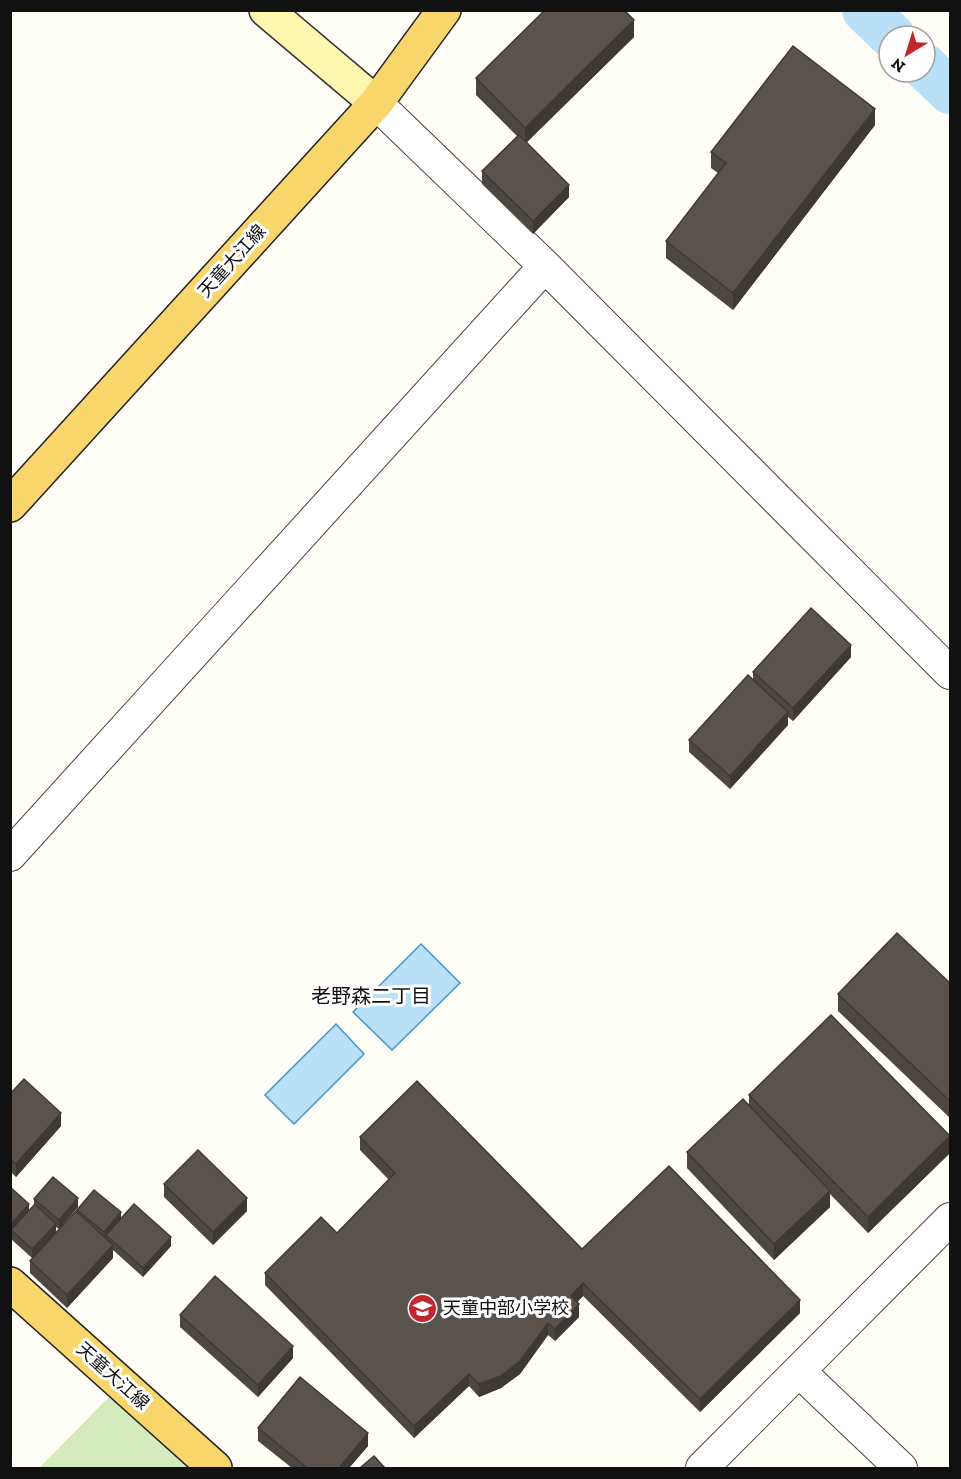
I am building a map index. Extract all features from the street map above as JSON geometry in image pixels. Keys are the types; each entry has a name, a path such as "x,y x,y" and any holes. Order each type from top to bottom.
{"main road":[{"name":"天童大江線","path":"10,505 376,103 444,10"},
{"name":"天童大江線","path":"10,1284 215,1468"}],"street":[{"path":"266,10 376,103 545,266 951,673"},
{"path":"10,855 545,266"},
{"path":"702,1468 951,1219"},
{"path":"800,1372 901,1468"}],"green space":[{"path":"113,1393 197,1468 39,1468"}],"water":[{"path":"421,944 460,983 392,1050 353,1012"},
{"path":"336,1024 364,1054 294,1124 265,1095"}],"building":[{"path":"545,10 624,10 634,20 525,128 476,78"},
{"path":"793,46 875,109 733,293 666,241 726,163 711,152"},
{"path":"519,135 569,185 533,221 482,171"},
{"path":"811,608 851,645 793,708 753,672"},
{"path":"748,675 788,712 730,776 689,740"},
{"path":"897,933 951,984 951,1102 838,994"},
{"path":"831,1015 950,1136 868,1217 749,1095"},
{"path":"24,1079 61,1113 16,1164 10,1159 10,1094"},
{"path":"417,1081 582,1249 669,1166 800,1300 700,1399 583,1283 571,1296 579,1304 555,1329 548,1323 520,1361 501,1376 479,1384 469,1374 414,1426 265,1273 321,1217 337,1233 395,1173 360,1137"},
{"path":"743,1099 830,1191 774,1244 687,1152"},
{"path":"198,1150 247,1198 213,1232 164,1184"},
{"path":"53,1177 78,1198 59,1220 34,1199"},
{"path":"10,1187 29,1204 10,1225"},
{"path":"94,1190 121,1212 104,1232 77,1210"},
{"path":"35,1204 56,1224 32,1249 11,1230"},
{"path":"134,1204 171,1237 143,1268 106,1235"},
{"path":"76,1211 113,1245 67,1295 30,1261"},
{"path":"215,1276 293,1346 258,1385 180,1315"},
{"path":"300,1377 368,1433 339,1468 303,1468 305,1466 258,1428"},
{"path":"374,1456 385,1468 360,1468"}],"waterway":[{"path":"865,10 880,24"},
{"path":"937,79 950,91"}],"place":[{"name":"天童中部小学校","path":"422,1308"}],"district":[{"name":"老野森二丁目","path":"371,996"}]}
